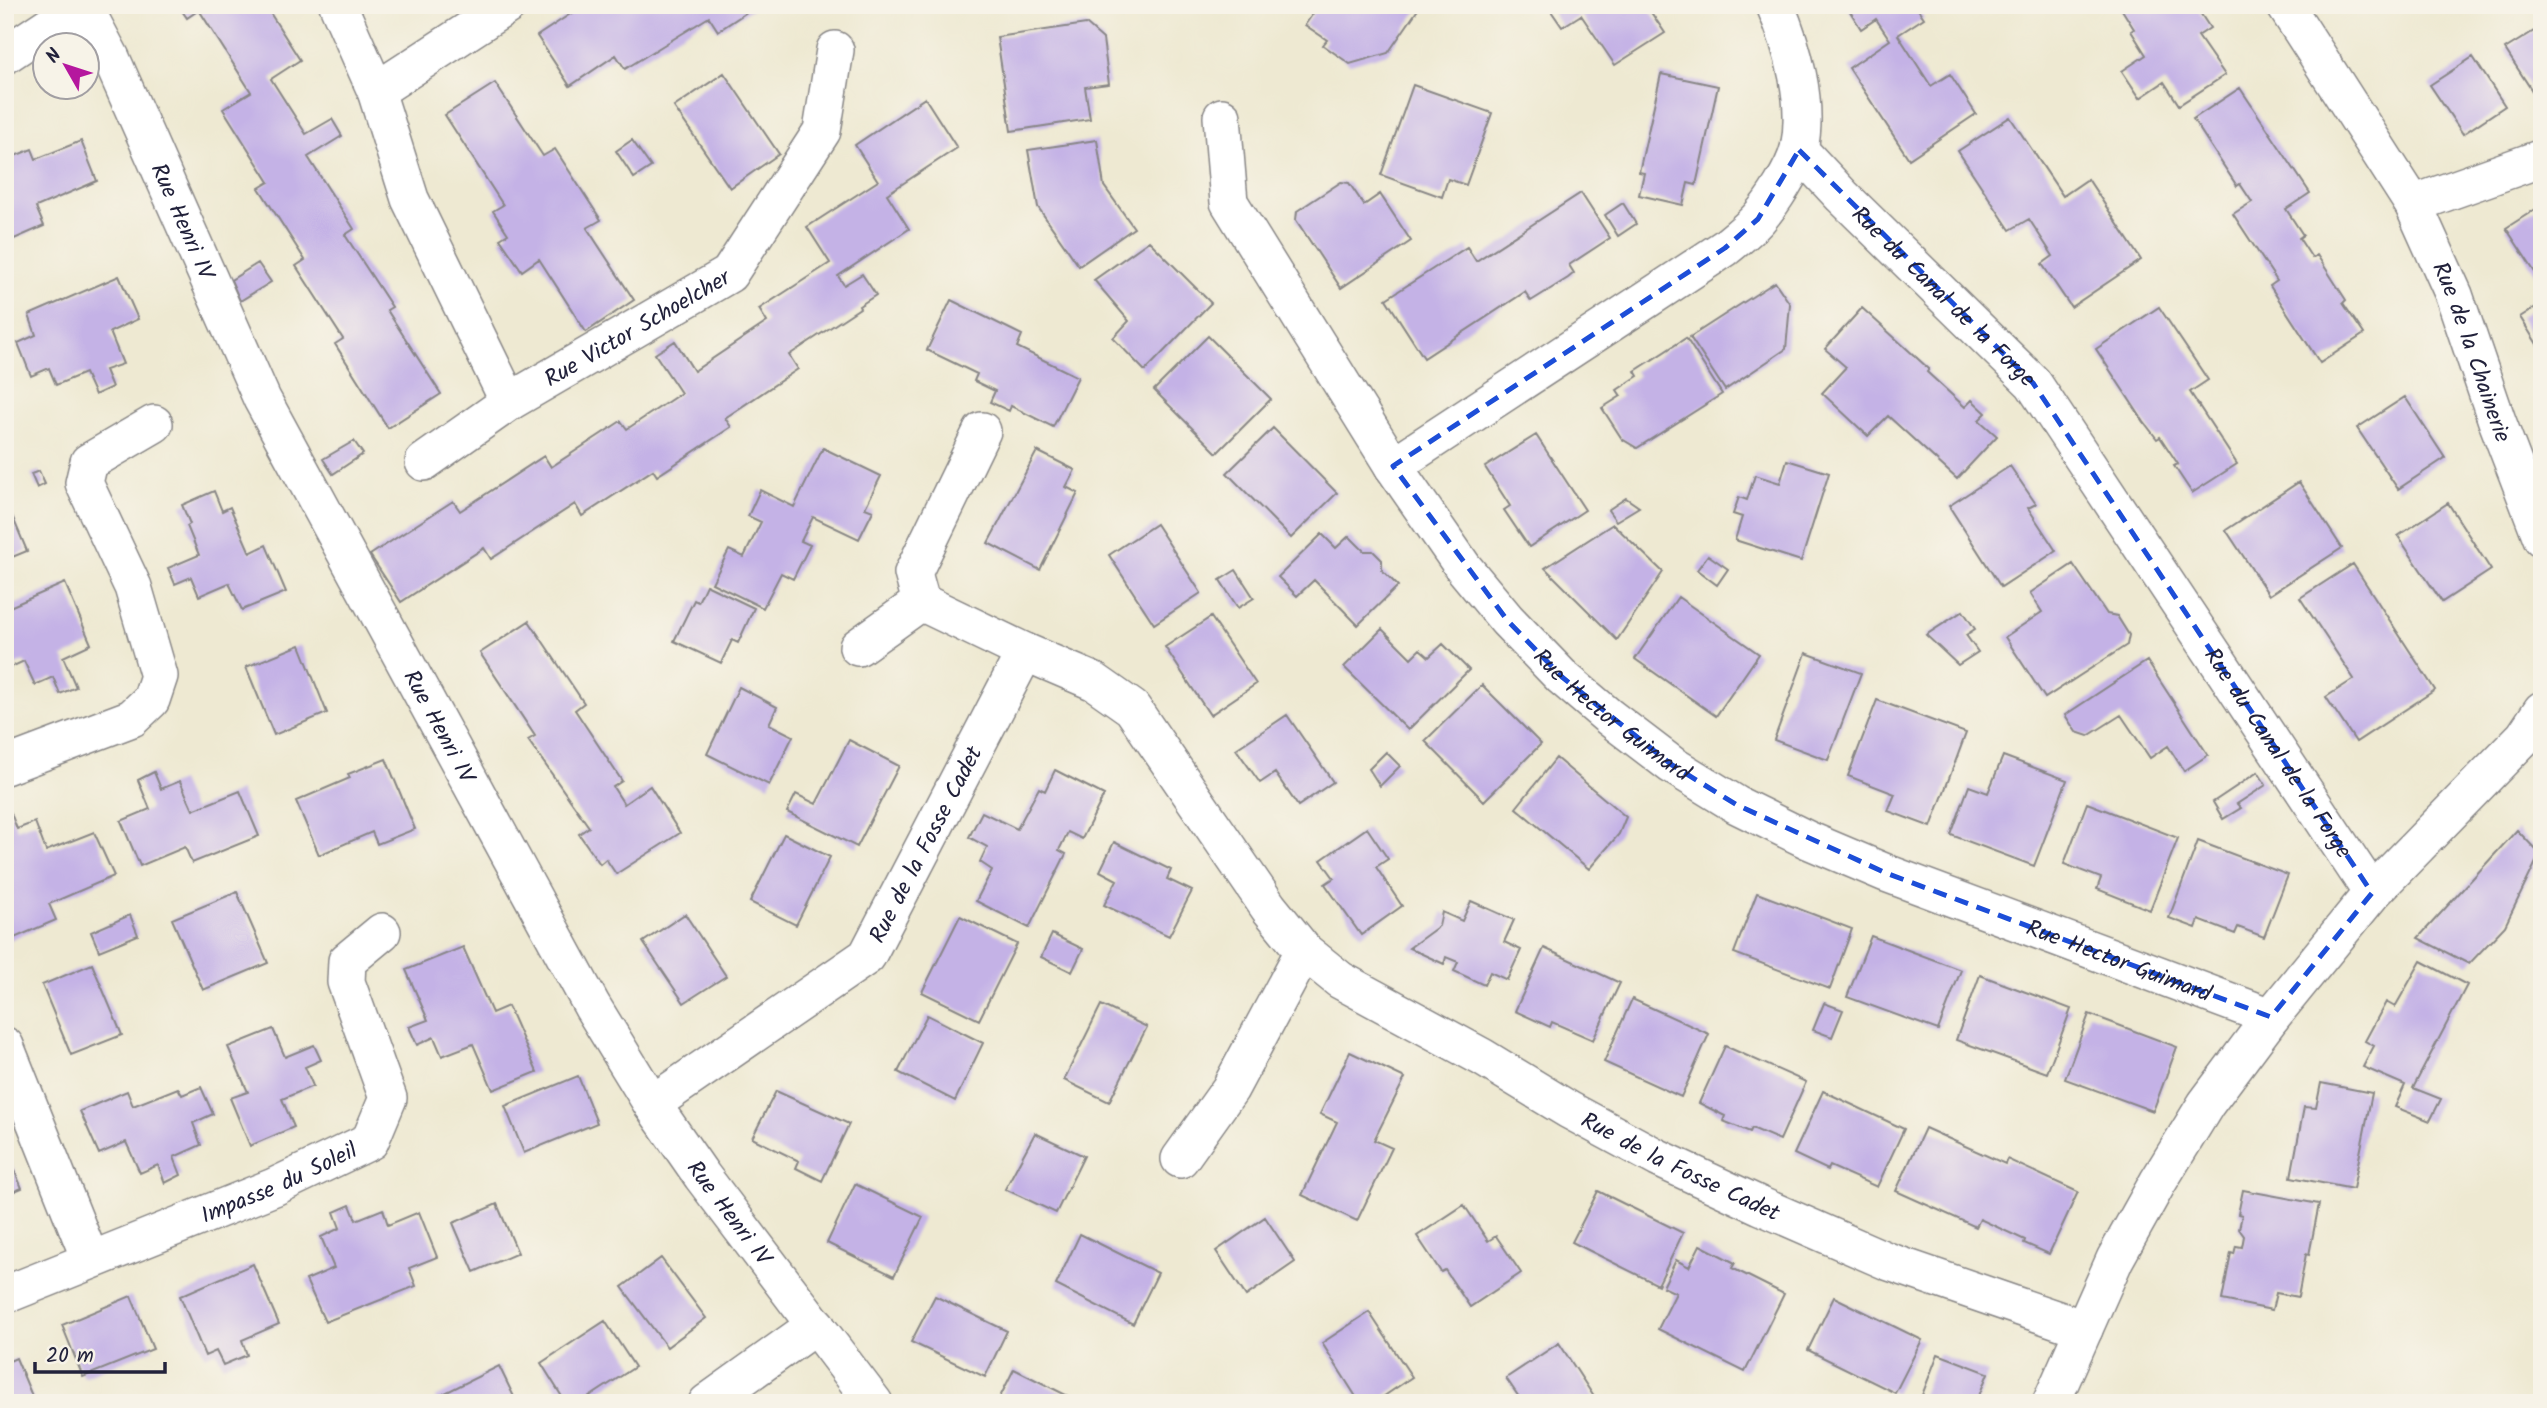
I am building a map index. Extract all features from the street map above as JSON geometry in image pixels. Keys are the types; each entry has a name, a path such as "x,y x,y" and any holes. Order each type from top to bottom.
{"street":[{"path":"5,55 82,5"},
{"name":"Rue Henri IV","path":"82,5 111,58 262,399 592,1006 652,1104 702,1175 874,1403"},
{"path":"338,5 376,92 410,199 509,402"},
{"path":"376,92 508,5"},
{"path":"1393,466 1725,248 1758,219 1783,184 1799,150 1801,109 1789,42 1775,5"},
{"name":"Rue de la Chainerie","path":"2285,5 2413,204 2454,295 2497,421 2542,538"},
{"name":"Rue Victor Schoelcher","path":"424,462 509,402 729,274 822,131 835,50"},
{"name":"Rue Hector Guimard","path":"1222,117 1229,202 1393,466 1463,567 1507,620 1562,677 1672,765 1737,805 1808,840 1886,873 2271,1017"},
{"name":"Rue du Canal de la Forge","path":"1799,150 1842,196 2033,383 2372,893"},
{"path":"2413,204 2542,158"},
{"path":"5,766 132,718 151,700 159,676 133,587 84,482 89,462 154,424"},
{"path":"858,647 921,602 913,573 982,431"},
{"name":"Rue de la Fosse Cadet","path":"921,602 1095,682 1132,708 1269,908 1304,951 1340,980 1482,1057 1569,1110 1658,1158 1887,1261 2084,1329"},
{"name":"Rue de la Fosse Cadet","path":"652,1104 867,956 1025,652"},
{"path":"2051,1403 2115,1259 2206,1104 2271,1017 2372,893 2515,746 2542,710"},
{"name":"Impasse du Soleil","path":"5,1295 274,1187 370,1141 388,1098 346,982 347,961 382,932"},
{"path":"1180,1159 1230,1088 1304,951"},
{"path":"5,1045 90,1259"},
{"path":"707,1403 816,1325"}],"highlighted area":[{"path":"1799,150 2033,383 2372,893 2271,1017 1886,873 1737,805 1672,765 1562,677 1507,620 1393,466 1725,248 1758,219"}],"building":[{"path":"178,5 265,5 300,60 271,79 306,134 332,119 342,136 308,157 354,229 345,235 392,307 387,310 441,394 388,428 335,344 343,339 296,266 305,260 259,188 269,182 223,109 251,92 199,10 187,18"},
{"path":"584,5 751,5 753,8 718,31 709,17 625,69 616,55 570,86 537,36"},
{"path":"1319,5 1421,5 1388,53 1350,64 1323,45 1327,40 1305,25"},
{"path":"1547,5 1646,5 1665,33 1615,65 1581,15 1562,27"},
{"path":"1846,5 1915,5 1924,18 1898,35 1931,86 1950,74 1976,114 1909,159 1849,68 1890,40 1876,19 1861,29"},
{"path":"2119,5 2195,5 2210,28 2198,36 2225,75 2179,105 2164,82 2140,98 2122,71 2146,55"},
{"path":"1086,24 1103,39 1109,84 1085,87 1090,119 1011,131 997,37"},
{"path":"2542,26 2542,106 2505,49"},
{"path":"2473,57 2505,106 2463,134 2430,85"},
{"path":"724,73 779,154 730,188 674,107"},
{"path":"1661,74 1718,86 1696,185 1688,183 1683,205 1639,195 1644,173 1639,172"},
{"path":"495,83 543,156 555,149 601,220 587,228 634,300 586,332 539,259 522,271 500,239 508,234 493,211 503,205 445,115"},
{"path":"1413,85 1492,113 1466,185 1448,179 1442,197 1381,175"},
{"path":"2240,88 2310,193 2286,209 2303,235 2299,238 2312,258 2317,255 2346,300 2343,303 2364,334 2320,363 2270,286 2277,281 2233,214 2252,202 2240,184 2237,186 2193,119"},
{"path":"925,98 957,148 887,194 909,229 838,276 844,285 862,274 876,295 789,355 798,369 725,418 731,427 657,476 653,470 582,516 575,504 491,559 484,548 401,602 370,555 453,501 460,511 544,456 551,467 621,421 627,429 681,393 655,354 675,341 694,371 767,322 759,309 830,263 807,227 878,181 855,145"},
{"path":"2010,117 2063,196 2088,179 2141,260 2071,307 2042,264 2053,256 2029,219 2010,230 1958,151"},
{"path":"8,139 15,156 32,149 36,159 81,141 97,181 36,207 44,226 5,243 5,141"},
{"path":"632,140 651,167 634,178 616,151"},
{"path":"1097,140 1104,186 1134,228 1079,266 1038,207 1028,150"},
{"path":"1341,182 1349,183 1364,205 1380,194 1411,241 1341,288 1296,220 1297,211"},
{"path":"1581,193 1610,238 1569,265 1574,273 1568,278 1531,301 1525,292 1424,358 1386,299 1467,247 1476,261"},
{"path":"1623,203 1636,224 1618,236 1605,215"},
{"path":"2542,205 2542,283 2506,228"},
{"path":"1149,241 1211,303 1145,371 1113,338 1129,321 1094,280"},
{"path":"258,263 271,282 240,301 231,280"},
{"path":"119,276 138,319 110,332 123,364 105,370 112,387 95,395 85,373 56,385 49,368 31,376 18,343 36,335 29,315"},
{"path":"1775,282 1790,304 1786,349 1725,390 1690,337"},
{"path":"951,300 1022,335 1017,347 1078,377 1053,427 1011,406 1009,411 990,402 995,391 974,381 977,374 927,350"},
{"path":"2542,303 2542,352 2520,317"},
{"path":"2159,307 2208,380 2190,392 2237,464 2192,493 2174,466 2178,464 2160,437 2157,439 2144,422 2096,349"},
{"path":"1862,308 1929,369 1927,372 1965,407 1972,400 1986,413 1979,420 1997,436 1957,479 1888,416 1868,436 1822,393 1846,367 1825,349"},
{"path":"1208,336 1271,399 1217,453 1154,390"},
{"path":"1686,338 1722,394 1637,448 1622,439 1602,408 1621,396 1617,390 1638,376 1635,371"},
{"path":"2405,397 2445,458 2398,489 2357,428"},
{"path":"1273,428 1337,493 1291,538 1227,473"},
{"path":"1536,435 1585,510 1529,547 1504,510 1510,506 1485,467"},
{"path":"354,441 363,454 333,474 323,459"},
{"path":"823,448 881,476 865,508 873,511 859,539 813,517 801,541 810,545 793,579 781,573 763,608 712,583 729,550 744,557 761,522 748,516 760,490 794,507"},
{"path":"1037,451 1075,470 1066,487 1078,493 1040,570 988,543"},
{"path":"1787,460 1829,473 1801,561 1735,540 1742,517 1733,514 1739,497 1747,500 1755,475 1780,483"},
{"path":"2010,466 2036,504 2028,508 2056,551 2001,587 1949,506"},
{"path":"39,471 45,484 37,488 31,474"},
{"path":"2299,482 2342,548 2269,595 2226,530"},
{"path":"214,491 222,511 230,507 250,553 266,545 286,592 242,610 229,583 199,596 191,577 175,584 168,568 199,555 182,505"},
{"path":"1626,498 1639,507 1616,521 1608,510"},
{"path":"5,499 27,551 5,560"},
{"path":"2448,503 2491,570 2442,602 2398,536"},
{"path":"1156,524 1201,593 1154,624 1109,555"},
{"path":"1613,524 1663,572 1617,640 1545,568"},
{"path":"1322,534 1336,548 1349,536 1364,551 1373,551 1382,560 1382,570 1398,586 1358,625 1314,580 1297,596 1278,577"},
{"path":"1708,555 1728,569 1717,585 1697,570"},
{"path":"2073,564 2107,614 2117,616 2129,635 2127,645 2045,698 2005,637 2042,612 2030,593"},
{"path":"2353,564 2435,690 2356,742 2326,697 2354,679 2300,598"},
{"path":"1236,570 1254,598 1238,608 1220,580"},
{"path":"65,583 91,644 63,657 76,687 60,694 53,677 35,685 24,661 5,670 5,609"},
{"path":"706,585 754,608 738,643 732,640 721,663 674,641 694,600 698,602"},
{"path":"1678,597 1759,654 1716,716 1635,659"},
{"path":"1963,611 1975,629 1966,635 1978,652 1958,665 1926,635"},
{"path":"1211,617 1256,684 1210,715 1165,647"},
{"path":"529,621 584,703 575,710 622,781 613,787 624,804 650,786 680,833 616,874 606,859 600,864 579,834 589,827 528,740 535,736 480,653"},
{"path":"1382,629 1411,658 1420,649 1429,657 1443,644 1469,670 1408,730 1344,667"},
{"path":"300,645 327,713 274,735 246,667"},
{"path":"1806,653 1861,673 1828,760 1774,740"},
{"path":"2147,661 2208,755 2184,771 2168,746 2150,758 2121,715 2088,736 2076,732 2065,715"},
{"path":"1482,685 1541,744 1484,801 1425,741"},
{"path":"739,687 777,707 769,724 793,736 769,785 707,754"},
{"path":"1877,700 1966,733 1931,827 1888,811 1895,794 1848,776"},
{"path":"1287,715 1333,782 1298,806 1275,773 1260,783 1236,749"},
{"path":"849,740 899,766 857,847 787,812 796,794 816,804"},
{"path":"1386,752 1400,766 1380,786 1369,769"},
{"path":"2003,756 2067,780 2034,866 1951,835 1969,786 1988,793"},
{"path":"1556,758 1626,817 1619,834 1589,869 1516,808"},
{"path":"386,759 415,829 377,844 372,832 319,855 296,801 350,778 348,774"},
{"path":"1055,770 1104,795 1082,839 1068,832 1059,850 1066,854 1029,928 976,901 992,870 980,862 987,847 969,837 982,812 1017,829 1039,788 1045,791"},
{"path":"154,772 161,789 180,781 193,810 240,791 259,836 192,863 185,847 140,866 121,821 150,809 138,780"},
{"path":"2258,772 2266,785 2237,804 2241,808 2223,819 2213,802"},
{"path":"2087,803 2178,838 2150,910 2097,889 2101,878 2064,864"},
{"path":"9,808 17,829 35,822 46,851 94,832 114,876 49,904 56,920 5,942 5,867 10,865 5,853 5,809"},
{"path":"1367,828 1388,859 1376,867 1402,906 1361,935 1325,884 1334,878 1321,860"},
{"path":"2517,830 2540,854 2505,926 2469,964 2418,938"},
{"path":"784,834 830,857 796,925 750,902"},
{"path":"2198,841 2288,875 2264,937 2238,927 2235,934 2199,920 2196,928 2169,918"},
{"path":"1114,842 1171,870 1167,879 1192,891 1169,936 1104,905 1117,880 1100,871"},
{"path":"237,892 268,963 203,990 172,919"},
{"path":"1757,893 1852,929 1830,989 1734,953"},
{"path":"1471,901 1514,920 1504,942 1521,950 1507,980 1490,972 1484,985 1454,971 1458,962 1446,957 1444,964 1409,948 1439,926 1442,912 1462,921"},
{"path":"685,914 726,976 684,1003 643,942"},
{"path":"130,915 138,935 99,951 91,932"},
{"path":"960,916 1017,944 979,1020 922,992"},
{"path":"1052,934 1083,949 1072,972 1041,957"},
{"path":"1871,936 1961,970 1938,1030 1847,997"},
{"path":"463,947 492,1013 508,1006 537,1072 493,1090 473,1044 442,1056 434,1037 417,1045 409,1027 428,1020 406,970"},
{"path":"1544,948 1620,983 1593,1040 1552,1022 1550,1027 1515,1011"},
{"path":"2421,961 2467,985 2413,1088 2441,1099 2430,1121 2395,1107 2405,1085 2363,1067 2374,1046 2365,1041 2386,1002 2395,1007"},
{"path":"92,964 122,1035 71,1055 42,985"},
{"path":"1980,975 2071,1009 2047,1073 1956,1040"},
{"path":"1632,999 1709,1034 1681,1097 1604,1062"},
{"path":"1824,1003 1843,1010 1832,1037 1813,1030"},
{"path":"1101,1005 1147,1027 1109,1102 1064,1080"},
{"path":"2089,1014 2177,1047 2153,1111 2065,1079"},
{"path":"927,1015 983,1043 955,1101 898,1072"},
{"path":"273,1029 285,1057 314,1045 321,1060 305,1067 313,1086 282,1099 294,1127 250,1146 230,1098 248,1092 228,1047"},
{"path":"1725,1046 1806,1082 1780,1140 1752,1128 1750,1132 1723,1121 1725,1116 1699,1103"},
{"path":"1350,1052 1405,1078 1374,1140 1392,1148 1357,1221 1302,1195 1337,1122 1320,1114"},
{"path":"578,1076 597,1123 524,1153 505,1106"},
{"path":"2321,1083 2372,1093 2353,1189 2291,1177 2304,1107 2316,1108"},
{"path":"201,1087 213,1114 193,1123 201,1145 174,1157 181,1175 165,1183 158,1165 140,1173 126,1142 99,1154 80,1111 127,1091 133,1106 178,1088 182,1095"},
{"path":"776,1091 849,1124 822,1181 796,1168 799,1161 752,1138"},
{"path":"1823,1091 1904,1129 1877,1187 1830,1166 1828,1170 1794,1154"},
{"path":"1925,1128 2005,1164 2007,1159 2078,1192 2049,1254 1980,1219 1976,1227 1896,1191"},
{"path":"1035,1133 1084,1156 1056,1213 1005,1189"},
{"path":"5,1149 22,1188 5,1195"},
{"path":"855,1184 923,1217 894,1276 827,1243"},
{"path":"2243,1190 2319,1204 2298,1297 2276,1293 2272,1310 2222,1300 2231,1253 2234,1254 2236,1246 2242,1247 2244,1236 2239,1229 2242,1215 2238,1214"},
{"path":"1598,1191 1683,1233 1658,1285 1572,1242"},
{"path":"497,1204 518,1253 474,1272 453,1223"},
{"path":"350,1205 356,1220 383,1209 388,1225 419,1212 437,1257 409,1268 416,1286 325,1322 306,1280 334,1268 321,1237 340,1228 334,1212"},
{"path":"1464,1205 1488,1241 1496,1236 1521,1273 1470,1307 1445,1270 1441,1272 1417,1236"},
{"path":"1265,1217 1295,1262 1246,1296 1216,1251"},
{"path":"1080,1234 1158,1273 1133,1324 1056,1285"},
{"path":"1700,1245 1735,1263 1732,1268 1784,1294 1745,1372 1658,1329 1676,1293 1663,1287 1676,1260 1689,1267"},
{"path":"661,1258 706,1318 667,1347 622,1287"},
{"path":"253,1264 279,1324 242,1340 247,1355 223,1365 216,1351 205,1356 180,1296"},
{"path":"131,1296 153,1349 83,1377 62,1325"},
{"path":"935,1296 1007,1331 985,1377 911,1342"},
{"path":"1834,1297 1922,1340 1895,1393 1808,1350"},
{"path":"1369,1312 1412,1377 1374,1403 1360,1403 1322,1343"},
{"path":"605,1321 635,1367 580,1403 566,1403 541,1363"},
{"path":"1559,1343 1598,1403 1523,1403 1506,1378"},
{"path":"1938,1354 1988,1373 1976,1403 1919,1403"},
{"path":"16,1358 35,1403 5,1403 5,1363"},
{"path":"499,1366 517,1403 438,1403 435,1398"},
{"path":"1014,1369 1076,1400 1075,1403 997,1403"}]}
